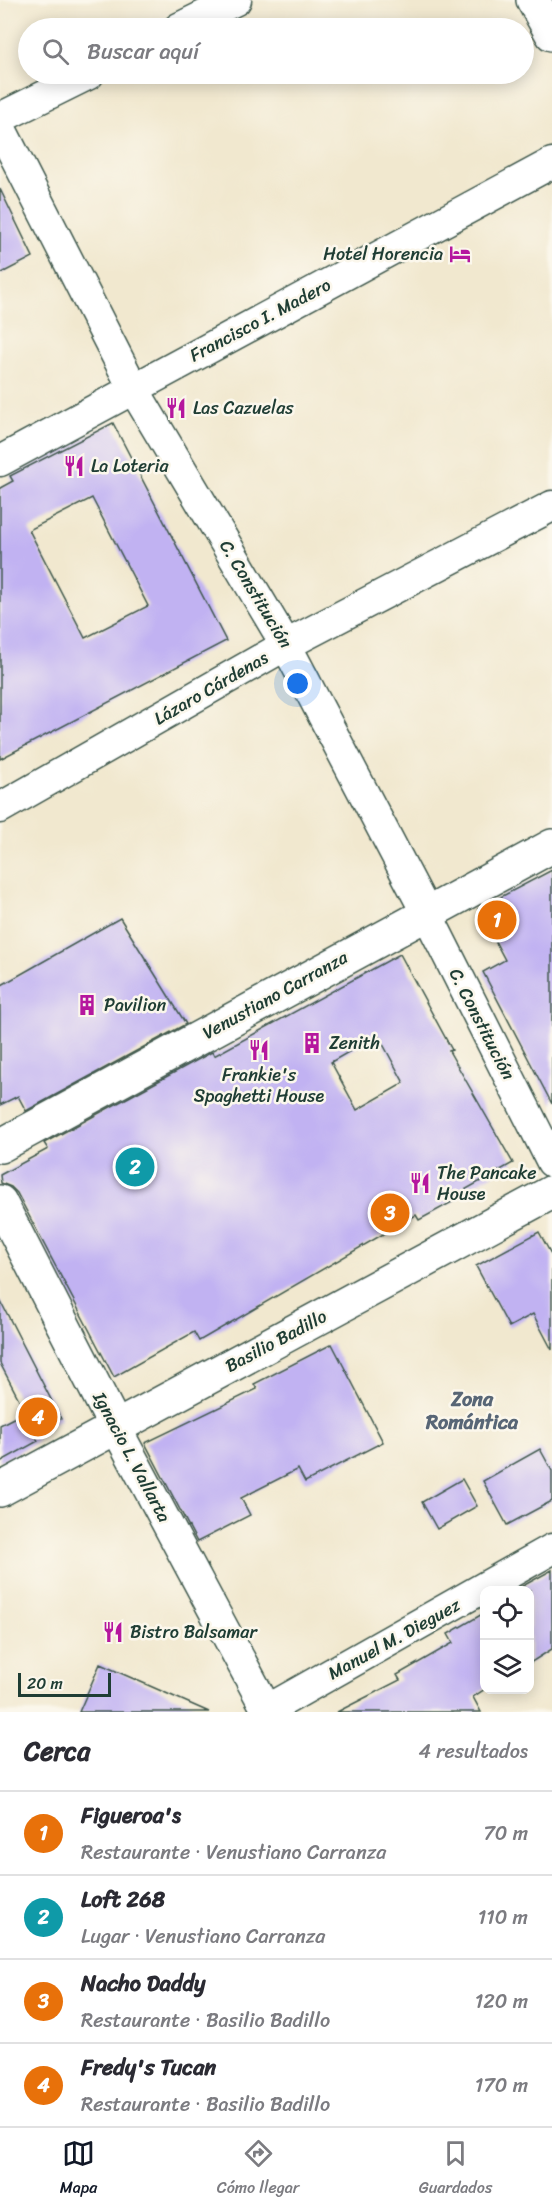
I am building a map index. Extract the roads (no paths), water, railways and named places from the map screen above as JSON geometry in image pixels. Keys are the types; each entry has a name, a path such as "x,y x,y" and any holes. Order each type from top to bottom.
{"main road":[{"path":"532,0 552,34"},
{"name":"Venustiano Carranza","path":"0,1146 426,912 552,846"},
{"name":"Basilio Badillo","path":"0,1490 552,1192"},
{"name":"Ignacio L. Vallarta","path":"0,1202 116,1428"}],"street":[{"path":"199,18 236,0"},
{"path":"0,118 69,84"},
{"name":"C. Constitución","path":"0,127 133,388 286,645 426,912 552,1162"},
{"name":"Francisco I. Madero","path":"0,461 552,162"},
{"name":"Lázaro Cárdenas","path":"0,808 286,645 552,506"},
{"name":"Ignacio L. Vallarta","path":"116,1428 268,1711"},
{"name":"Manuel M. Dieguez","path":"268,1711 552,1549"}],"place":[{"name":"Hotel Horencia","path":"460,254"},
{"name":"Las Cazuelas","path":"176,408"},
{"name":"La Loteria","path":"74,466"},
{"name":"Figueroa's","path":"497,920"},
{"name":"Pavilion","path":"87,1005"},
{"name":"Zenith","path":"312,1043"},
{"name":"Frankie's Spaghetti House","path":"259,1050"},
{"name":"Loft 268","path":"135,1167"},
{"name":"The Pancake House","path":"420,1183"},
{"name":"Nacho Daddy","path":"390,1213"},
{"name":"Fredy's Tucan","path":"38,1417"},
{"name":"Bistro Balsamar","path":"113,1632"}],"district":[{"name":"Zona Romántica","path":"472,1410"}]}
